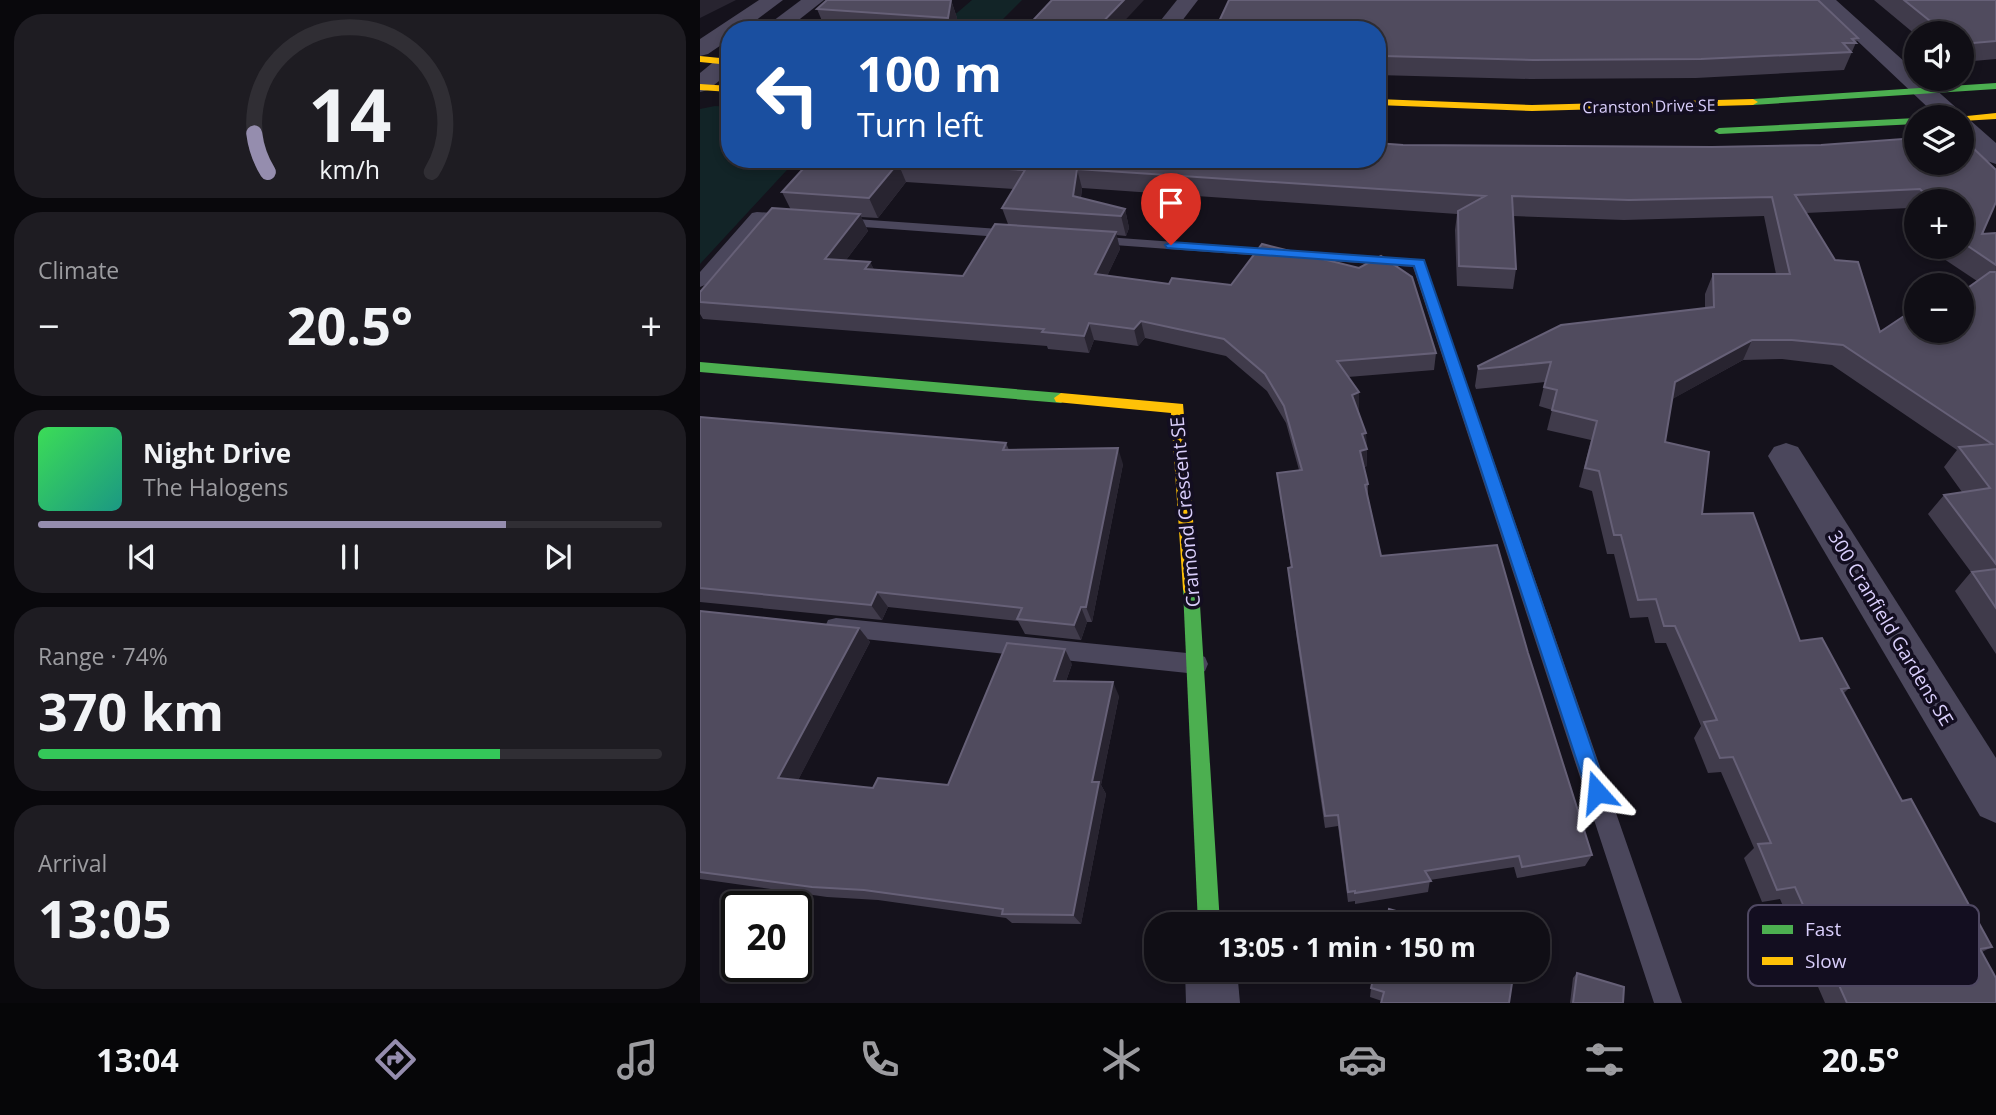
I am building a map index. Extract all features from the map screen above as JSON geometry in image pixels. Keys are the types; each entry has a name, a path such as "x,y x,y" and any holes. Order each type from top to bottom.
{"street":[{"path":"742,21 773,0"},
{"path":"785,21 814,0"},
{"path":"1171,21 1188,0"},
{"path":"1824,0 1937,105"},
{"path":"700,49 721,35"},
{"path":"700,59 721,61"},
{"path":"700,86 721,69"},
{"path":"700,86 721,88"},
{"name":"Cranston Drive SE","path":"1386,102 1575,108 1762,103 1996,86"},
{"path":"1974,117 1996,116"},
{"name":"Cranston Drive SE","path":"1697,131 1794,129 1904,122"},
{"path":"1974,137 1996,156"},
{"name":"Cramond Crescent SE","path":"700,367 1178,408 1197,664 1208,912"},
{"name":"300 Cranfield Gardens SE","path":"1786,456 1996,800"},
{"path":"1212,982 1213,1003"}],"lane":[{"path":"700,282 757,216 1033,236"},
{"path":"1074,239 1419,263 1668,1003"},
{"path":"811,625 1197,664"}],"shaded area":[{"path":"972,0 1022,0 1001,21 948,21"},
{"path":"721,106 721,168 789,168 700,264 700,109"}],"building":[{"path":"827,0 951,0 948,18 817,9"},
{"path":"1052,0 1124,0 1104,21 1032,21"},
{"path":"1229,0 1818,0 1858,38 1852,39 1856,43 1843,43 1851,52 1701,59 1533,60 1386,56 1386,21 1219,21"},
{"path":"1904,0 1996,0 1996,41 1974,43 1974,21 1930,21"},
{"path":"1904,139 1904,175 1974,175 1974,149 1996,170 1996,202 1982,234 1996,233 1996,265 1974,250 1974,189 1904,189 1795,195 1835,260 1858,262 1880,332 1904,316 1904,343 1974,343 1974,283 1990,272 1996,272 1996,564 1944,495 1990,488 1959,447 1992,444 1843,345 1792,340 1752,340 1675,382 1665,442 1709,452 1702,514 1753,513 1800,641 1822,638 1849,688 1841,689 1902,801 1911,799 1969,905 1803,905 1795,887 1777,890 1758,844 1771,843 1733,757 1720,758 1704,722 1717,720 1675,626 1664,626 1656,599 1638,600 1621,535 1614,535 1599,471 1585,468 1597,421 1552,410 1557,390 1544,387 1551,362 1479,369 1478,366 1561,325 1714,307 1713,274 1790,274 1772,197 1629,200 1512,196 1516,269 1459,266 1458,211 1485,196 1077,169 1073,196 1125,209 1121,216 1002,208 1025,170 989,168 1386,168 1386,144 1712,147 1821,145"},
{"path":"804,168 894,168 869,198 782,192"},
{"path":"772,208 860,214 825,259 870,262 865,269 963,276 995,224 1116,232 1095,274 1169,284 1172,278 1231,285 1262,244 1359,268 1381,256 1412,277 1436,353 1337,361 1359,392 1352,395 1366,433 1362,434 1367,449 1360,451 1381,556 1497,545 1592,855 1522,867 1519,856 1425,871 1431,881 1348,892 1338,815 1325,816 1288,568 1292,567 1277,473 1302,470 1284,406 1265,374 1224,339 1141,321 1134,329 1089,323 1084,336 1042,332 1044,329 700,302 700,292"},
{"path":"700,417 1006,443 1003,450 1118,448 1086,607 1081,607 1074,625 1017,619 1022,608 877,592 871,605 700,588"},
{"path":"1996,569 1996,608 1972,572"},
{"path":"700,611 859,628 778,778 873,788 878,778 948,785 1007,643 1065,649 1054,681 1113,682 1092,782 1099,782 1073,915 1002,914 1003,909 700,872"},
{"path":"1979,923 1992,947 1980,949 1996,978 1996,1003 1847,1003 1839,986 1979,986"},
{"path":"1577,973 1624,987 1623,1003 1573,1003"},
{"path":"1372,982 1512,982 1509,1003 1381,1003 1384,992 1371,988"}],"traffic: fast":[{"path":"1753,102 1996,86"},
{"path":"1719,131 1904,122"},
{"path":"700,367 1061,398"},
{"path":"1191,589 1208,912"}],"traffic: slow":[{"path":"700,59 721,61"},
{"path":"700,87 721,88"},
{"path":"1386,102 1532,108 1753,102"},
{"path":"1974,117 1996,116"},
{"path":"1061,398 1178,408 1191,589"}],"route":[{"path":"1171,245 1419,263 1597,792"}]}
